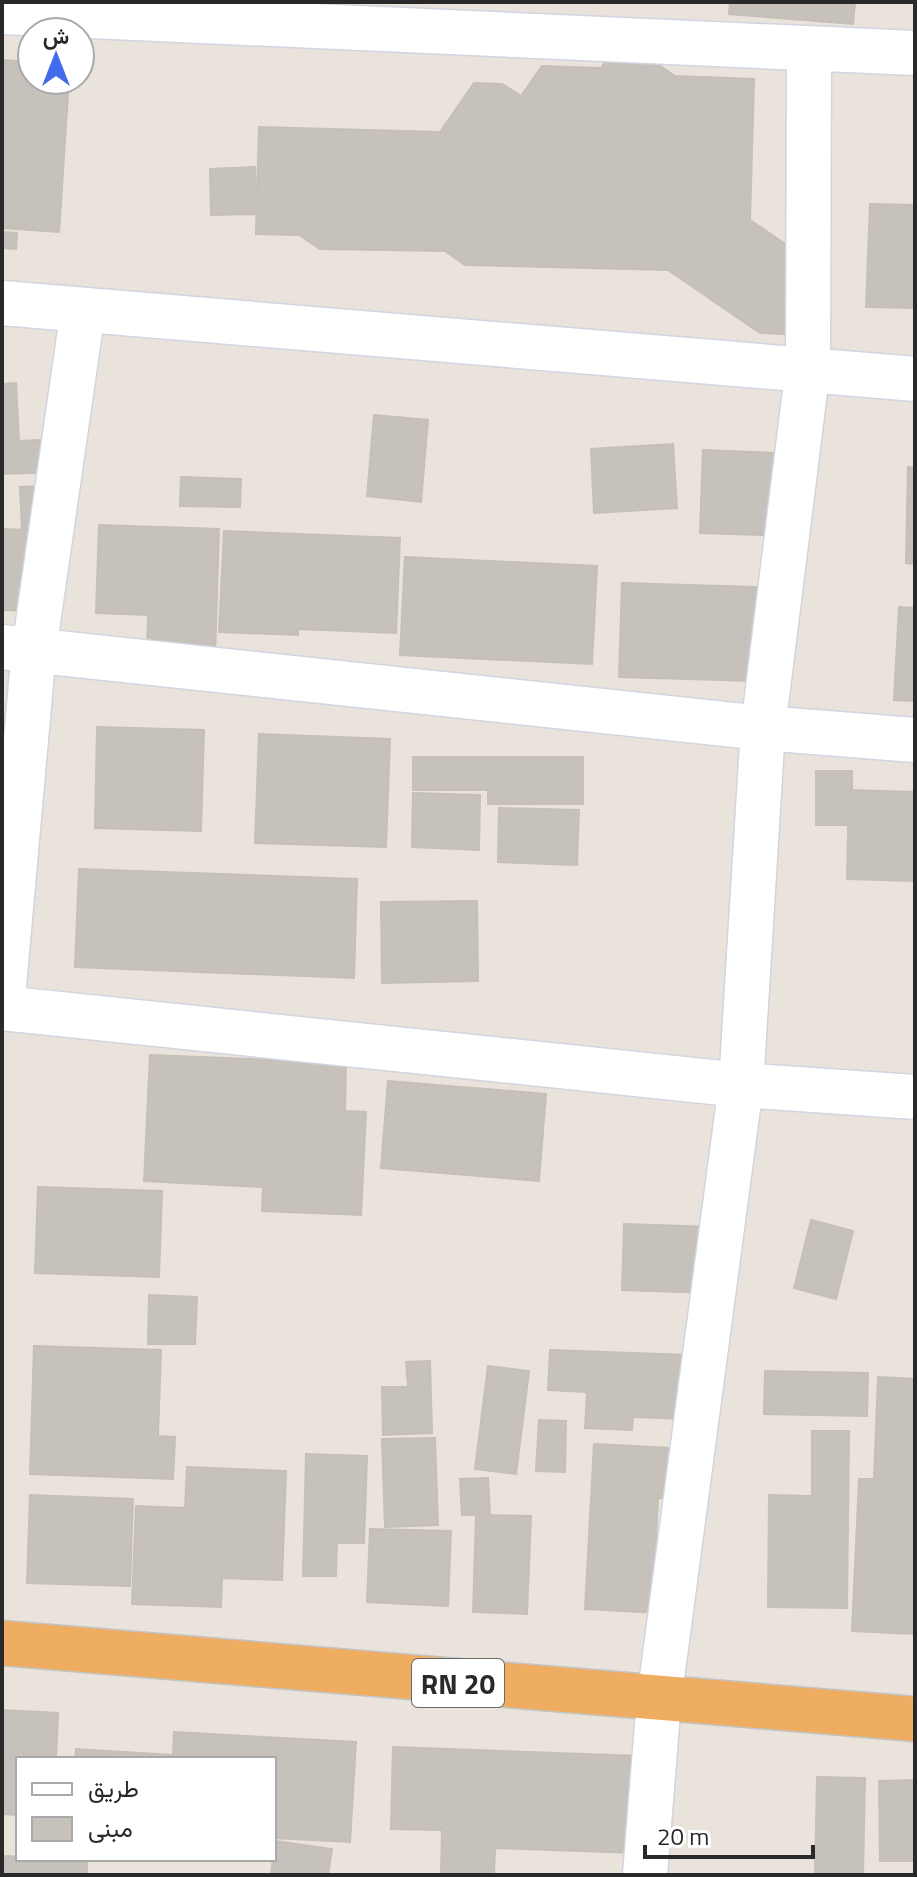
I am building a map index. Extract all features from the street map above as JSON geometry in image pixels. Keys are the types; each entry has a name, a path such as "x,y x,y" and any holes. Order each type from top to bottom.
{"highway":[{"name":"RN 20","path":"2,1643 915,1719"}],"street":[{"path":"2,12 915,53"},
{"path":"645,1875 659,1700 741,1085 763,728 808,367 809,49"},
{"path":"2,303 808,367 915,379"},
{"path":"83,310 18,649 2,1008 741,1085 915,1097"},
{"path":"18,649 763,728 915,740"}],"building":[{"path":"730,2 855,2 853,24 729,14"},
{"path":"621,39 675,76 754,79 750,220 803,256 802,335 760,333 668,270 465,265 445,251 320,249 299,235 256,234 259,127 440,132 474,83 502,84 521,96 542,66 601,68"},
{"path":"2,60 16,61 16,96 68,96 59,232 2,228"},
{"path":"255,167 256,214 211,215 210,169"},
{"path":"870,204 915,205 915,308 866,307"},
{"path":"2,232 17,233 16,249 2,248"},
{"path":"16,383 19,441 60,439 62,472 2,474 2,384"},
{"path":"374,415 428,420 421,502 367,496"},
{"path":"673,444 677,508 594,513 591,449"},
{"path":"703,450 802,454 799,536 700,533"},
{"path":"908,467 915,468 915,564 906,563"},
{"path":"181,477 241,479 240,507 180,506"},
{"path":"53,486 55,529 22,530 20,487"},
{"path":"99,525 219,529 215,657 147,654 148,615 96,613"},
{"path":"2,529 55,531 53,611 2,610"},
{"path":"224,531 400,538 396,633 298,629 298,635 219,632"},
{"path":"405,557 597,566 592,664 400,655"},
{"path":"622,583 788,588 785,682 619,677"},
{"path":"899,607 915,608 915,701 894,700"},
{"path":"97,727 204,730 201,831 95,828"},
{"path":"259,734 390,739 386,847 255,843"},
{"path":"413,757 583,757 583,804 488,804 488,790 413,790"},
{"path":"816,771 852,771 852,825 816,825"},
{"path":"849,790 915,792 915,881 847,879"},
{"path":"413,793 480,795 479,850 412,847"},
{"path":"499,808 579,810 577,865 498,862"},
{"path":"79,869 357,879 354,978 75,967"},
{"path":"477,901 478,981 382,983 381,902"},
{"path":"150,1055 346,1063 345,1111 366,1112 361,1215 262,1211 263,1187 144,1181"},
{"path":"388,1081 546,1094 539,1181 381,1168"},
{"path":"38,1187 162,1191 159,1277 35,1273"},
{"path":"811,1220 853,1231 836,1299 794,1288"},
{"path":"624,1224 711,1227 709,1293 622,1290"},
{"path":"149,1295 197,1297 195,1344 148,1344"},
{"path":"34,1346 161,1350 158,1436 175,1437 173,1479 30,1474"},
{"path":"550,1350 714,1356 711,1420 633,1417 632,1430 585,1428 587,1392 548,1390"},
{"path":"430,1361 432,1433 383,1435 382,1387 408,1387 406,1362"},
{"path":"488,1366 529,1371 516,1474 475,1469"},
{"path":"765,1371 868,1373 867,1416 764,1414"},
{"path":"878,1377 915,1379 915,1634 852,1631 859,1479 874,1479"},
{"path":"539,1420 566,1421 565,1472 536,1471"},
{"path":"812,1431 849,1431 847,1608 768,1607 769,1495 812,1496"},
{"path":"435,1438 438,1525 385,1527 382,1439"},
{"path":"594,1444 711,1450 708,1501 658,1498 656,1538 681,1540 677,1614 585,1609"},
{"path":"306,1454 367,1456 364,1543 337,1543 336,1576 303,1576"},
{"path":"187,1467 286,1471 282,1580 222,1578 221,1607 132,1604 136,1506 185,1508"},
{"path":"488,1478 490,1514 462,1515 460,1479"},
{"path":"30,1495 133,1499 130,1586 27,1583"},
{"path":"476,1515 531,1516 527,1614 473,1612"},
{"path":"370,1529 451,1531 448,1606 367,1602"},
{"path":"2,1710 58,1713 56,1757 16,1757 16,1815 2,1814"},
{"path":"174,1732 356,1742 350,1842 276,1838 276,1757 75,1757 76,1749 173,1755"},
{"path":"393,1747 668,1757 664,1854 495,1848 494,1875 441,1875 442,1830 391,1829"},
{"path":"817,1777 865,1778 863,1875 815,1875"},
{"path":"915,1780 915,1861 880,1861 879,1781"},
{"path":"276,1841 332,1849 328,1875 271,1875 273,1861 276,1861"},
{"path":"2,1856 16,1856 16,1861 87,1861 87,1875 2,1875"}]}
